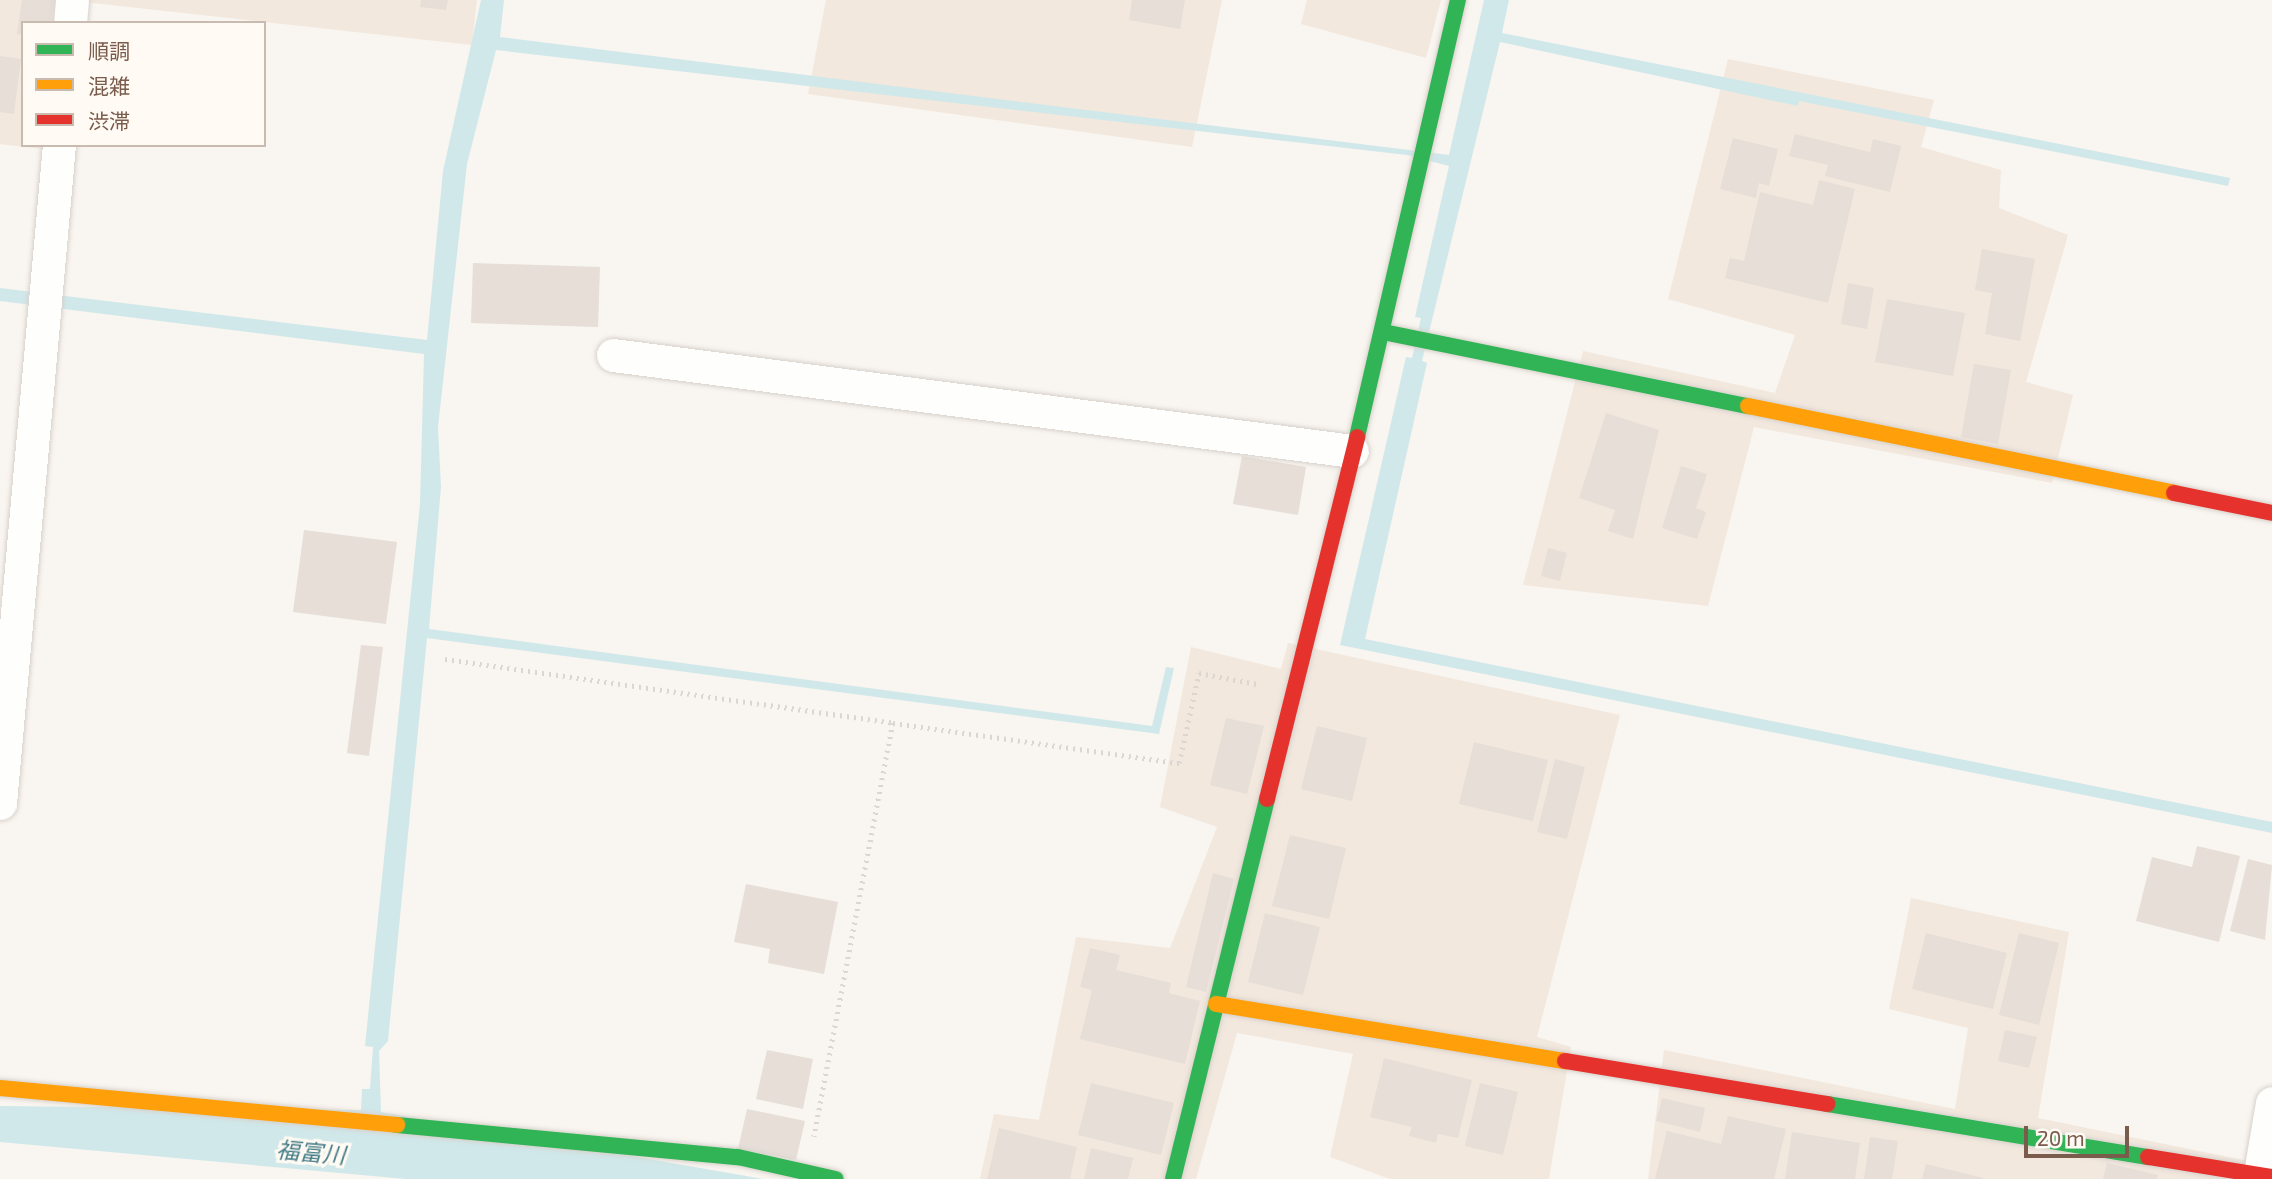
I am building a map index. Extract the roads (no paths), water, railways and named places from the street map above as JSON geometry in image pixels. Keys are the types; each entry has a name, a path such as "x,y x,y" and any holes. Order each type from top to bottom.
{"street":[{"path":"70,21 72,0"},
{"path":"1173,1179 1383,332 1458,0"},
{"path":"0,803 8,641 45,318 59,147"},
{"path":"1383,332 2272,513"},
{"path":"613,355 1352,451"},
{"path":"1216,1004 2264,1177 2272,1103"},
{"path":"0,1088 738,1157 836,1179"}],"water":[{"name":"福富川","path":"481,0 504,0 500,37 1449,155 1484,0 1509,0 1502,33 2230,178 2228,186 1799,101 1798,106 1500,42 1422,361 1427,363 1365,639 2272,822 2272,833 1340,645 1406,357 1412,358 1421,318 1415,317 1449,166 1407,155 496,50 467,164 438,427 441,487 429,629 1152,726 1166,667 1174,668 1159,734 427,638 388,1041 379,1051 381,1112 763,1179 406,1179 0,1142 0,1106 361,1110 362,1089 370,1089 373,1047 365,1046 420,504 424,354 0,301 0,288 427,340 443,171"}]}
